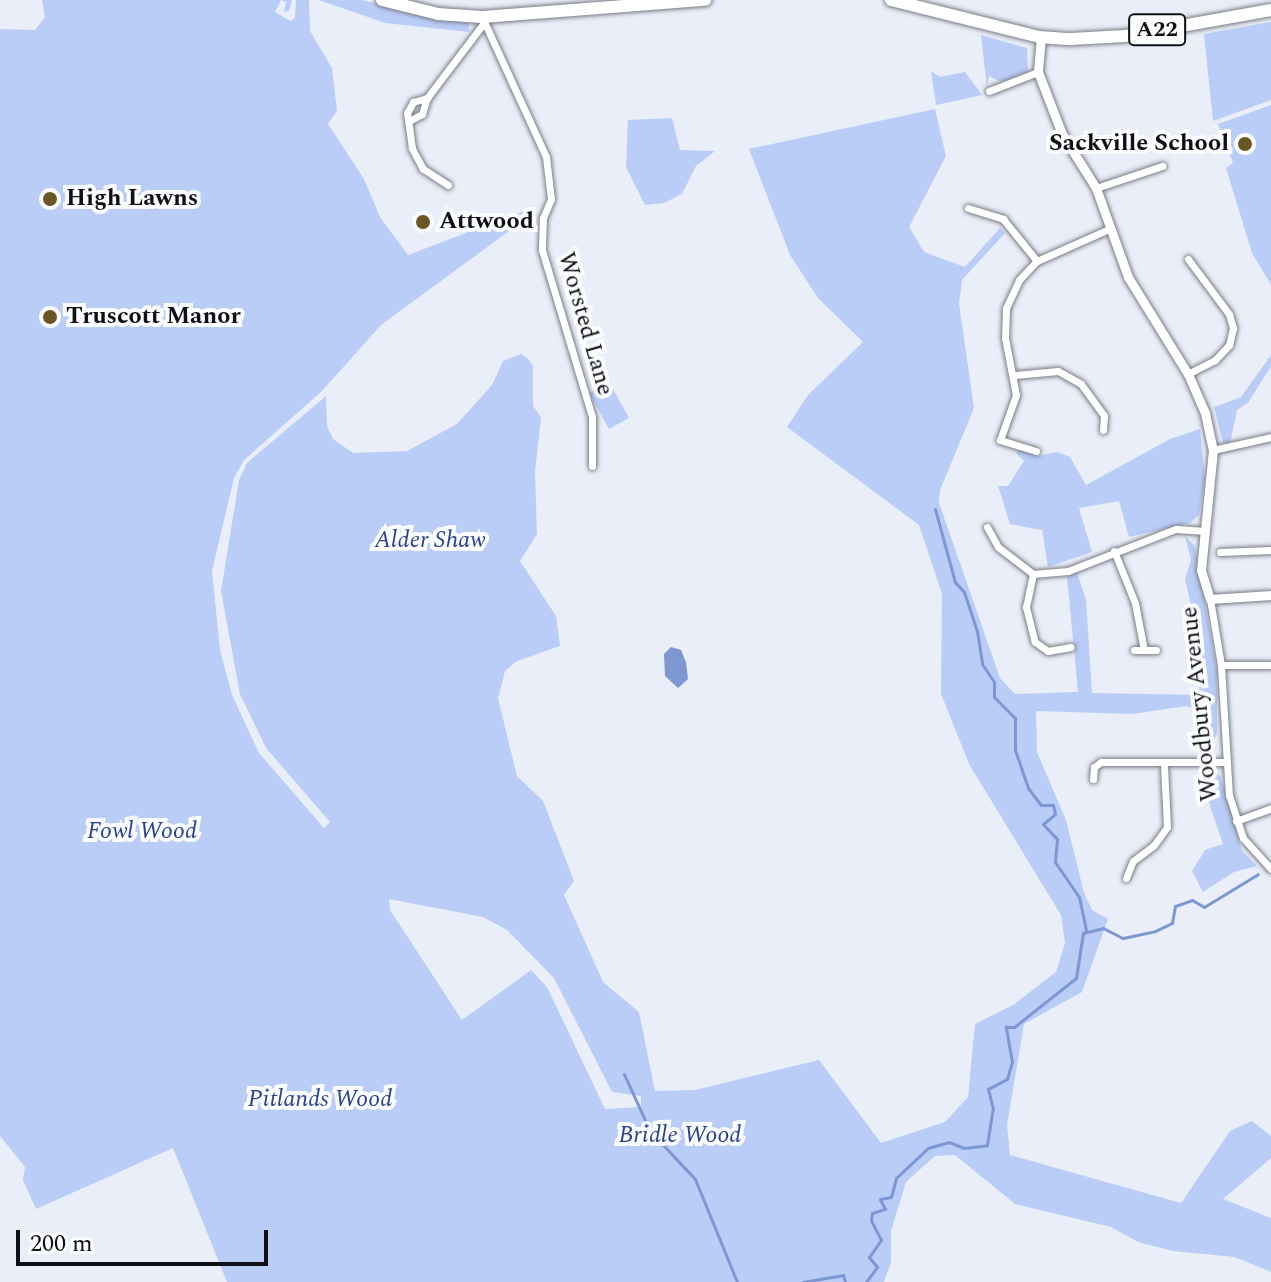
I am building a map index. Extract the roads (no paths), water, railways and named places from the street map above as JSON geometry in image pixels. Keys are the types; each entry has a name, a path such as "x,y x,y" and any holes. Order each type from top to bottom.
{"highway":[{"path":"382,0 482,21 705,0"},
{"name":"A22","path":"891,0 1041,37 1125,36 1271,10"}],"street":[{"path":"409,121 422,114 427,98 482,21"},
{"name":"Worsted Lane","path":"482,21 546,157 551,199 543,218 542,250 592,417 592,466"},
{"name":"Woodbury Avenue","path":"1041,37 1038,72 1062,134 1096,188 1130,282 1188,374 1205,413 1213,450 1202,531 1201,570 1210,599 1221,665 1224,762 1236,821 1252,850 1271,869"},
{"path":"993,80 992,90 1038,72"},
{"path":"427,98 413,102 409,121 412,148 423,169 448,185"},
{"path":"1096,188 1162,166"},
{"path":"968,208 1003,219 1037,261"},
{"path":"1036,451 1000,440 1016,395 1015,375 1005,338 1006,308 1019,280 1037,261 1109,229"},
{"path":"1188,259 1229,314 1233,328 1229,345 1215,360 1188,374"},
{"path":"1015,375 1058,371 1081,384 1104,416 1103,430"},
{"path":"1213,450 1271,437"},
{"path":"987,527 998,547 1033,574 1068,571 1176,529 1202,531"},
{"path":"1220,552 1271,550"},
{"path":"1114,551 1135,603 1144,650"},
{"path":"1033,574 1026,607 1035,642 1048,651 1071,647"},
{"path":"1210,599 1271,595"},
{"path":"1134,650 1156,650"},
{"path":"1221,665 1271,665"},
{"path":"1093,779 1094,767 1101,762 1164,766 1224,762"},
{"path":"1126,878 1133,861 1154,845 1167,827 1164,766"},
{"path":"1236,821 1271,808"}],"waterway":[{"path":"935,509 955,582 964,592 977,631 982,664 994,682 994,697 1015,718 1015,750 1028,788 1041,805 1053,805 1055,814 1043,824 1057,839 1055,862 1079,897 1086,931"},
{"path":"866,1282 877,1267 869,1257 881,1240 871,1220 872,1213 885,1209 880,1199 891,1197 896,1178 928,1148 949,1142 964,1148 987,1145 993,1109 988,1089 1007,1079 1012,1062 1006,1027 1014,1027 1076,978 1083,933 1103,928 1123,938 1155,931 1172,923 1175,906 1192,900 1204,907 1258,874"},
{"path":"624,1074 650,1131 695,1179 737,1282"},
{"path":"803,1282 843,1275 845,1282"}],"place":[{"name":"Sackville School","path":"1245,144"},
{"name":"High Lawns","path":"50,199"},
{"name":"Attwood","path":"423,222"},
{"name":"Truscott Manor","path":"50,317"}],"park label":[{"name":"Alder Shaw","path":"430,541"},
{"name":"Fowl Wood","path":"142,832"},
{"name":"Pitlands Wood","path":"320,1100"},
{"name":"Bridle Wood","path":"680,1136"}]}
